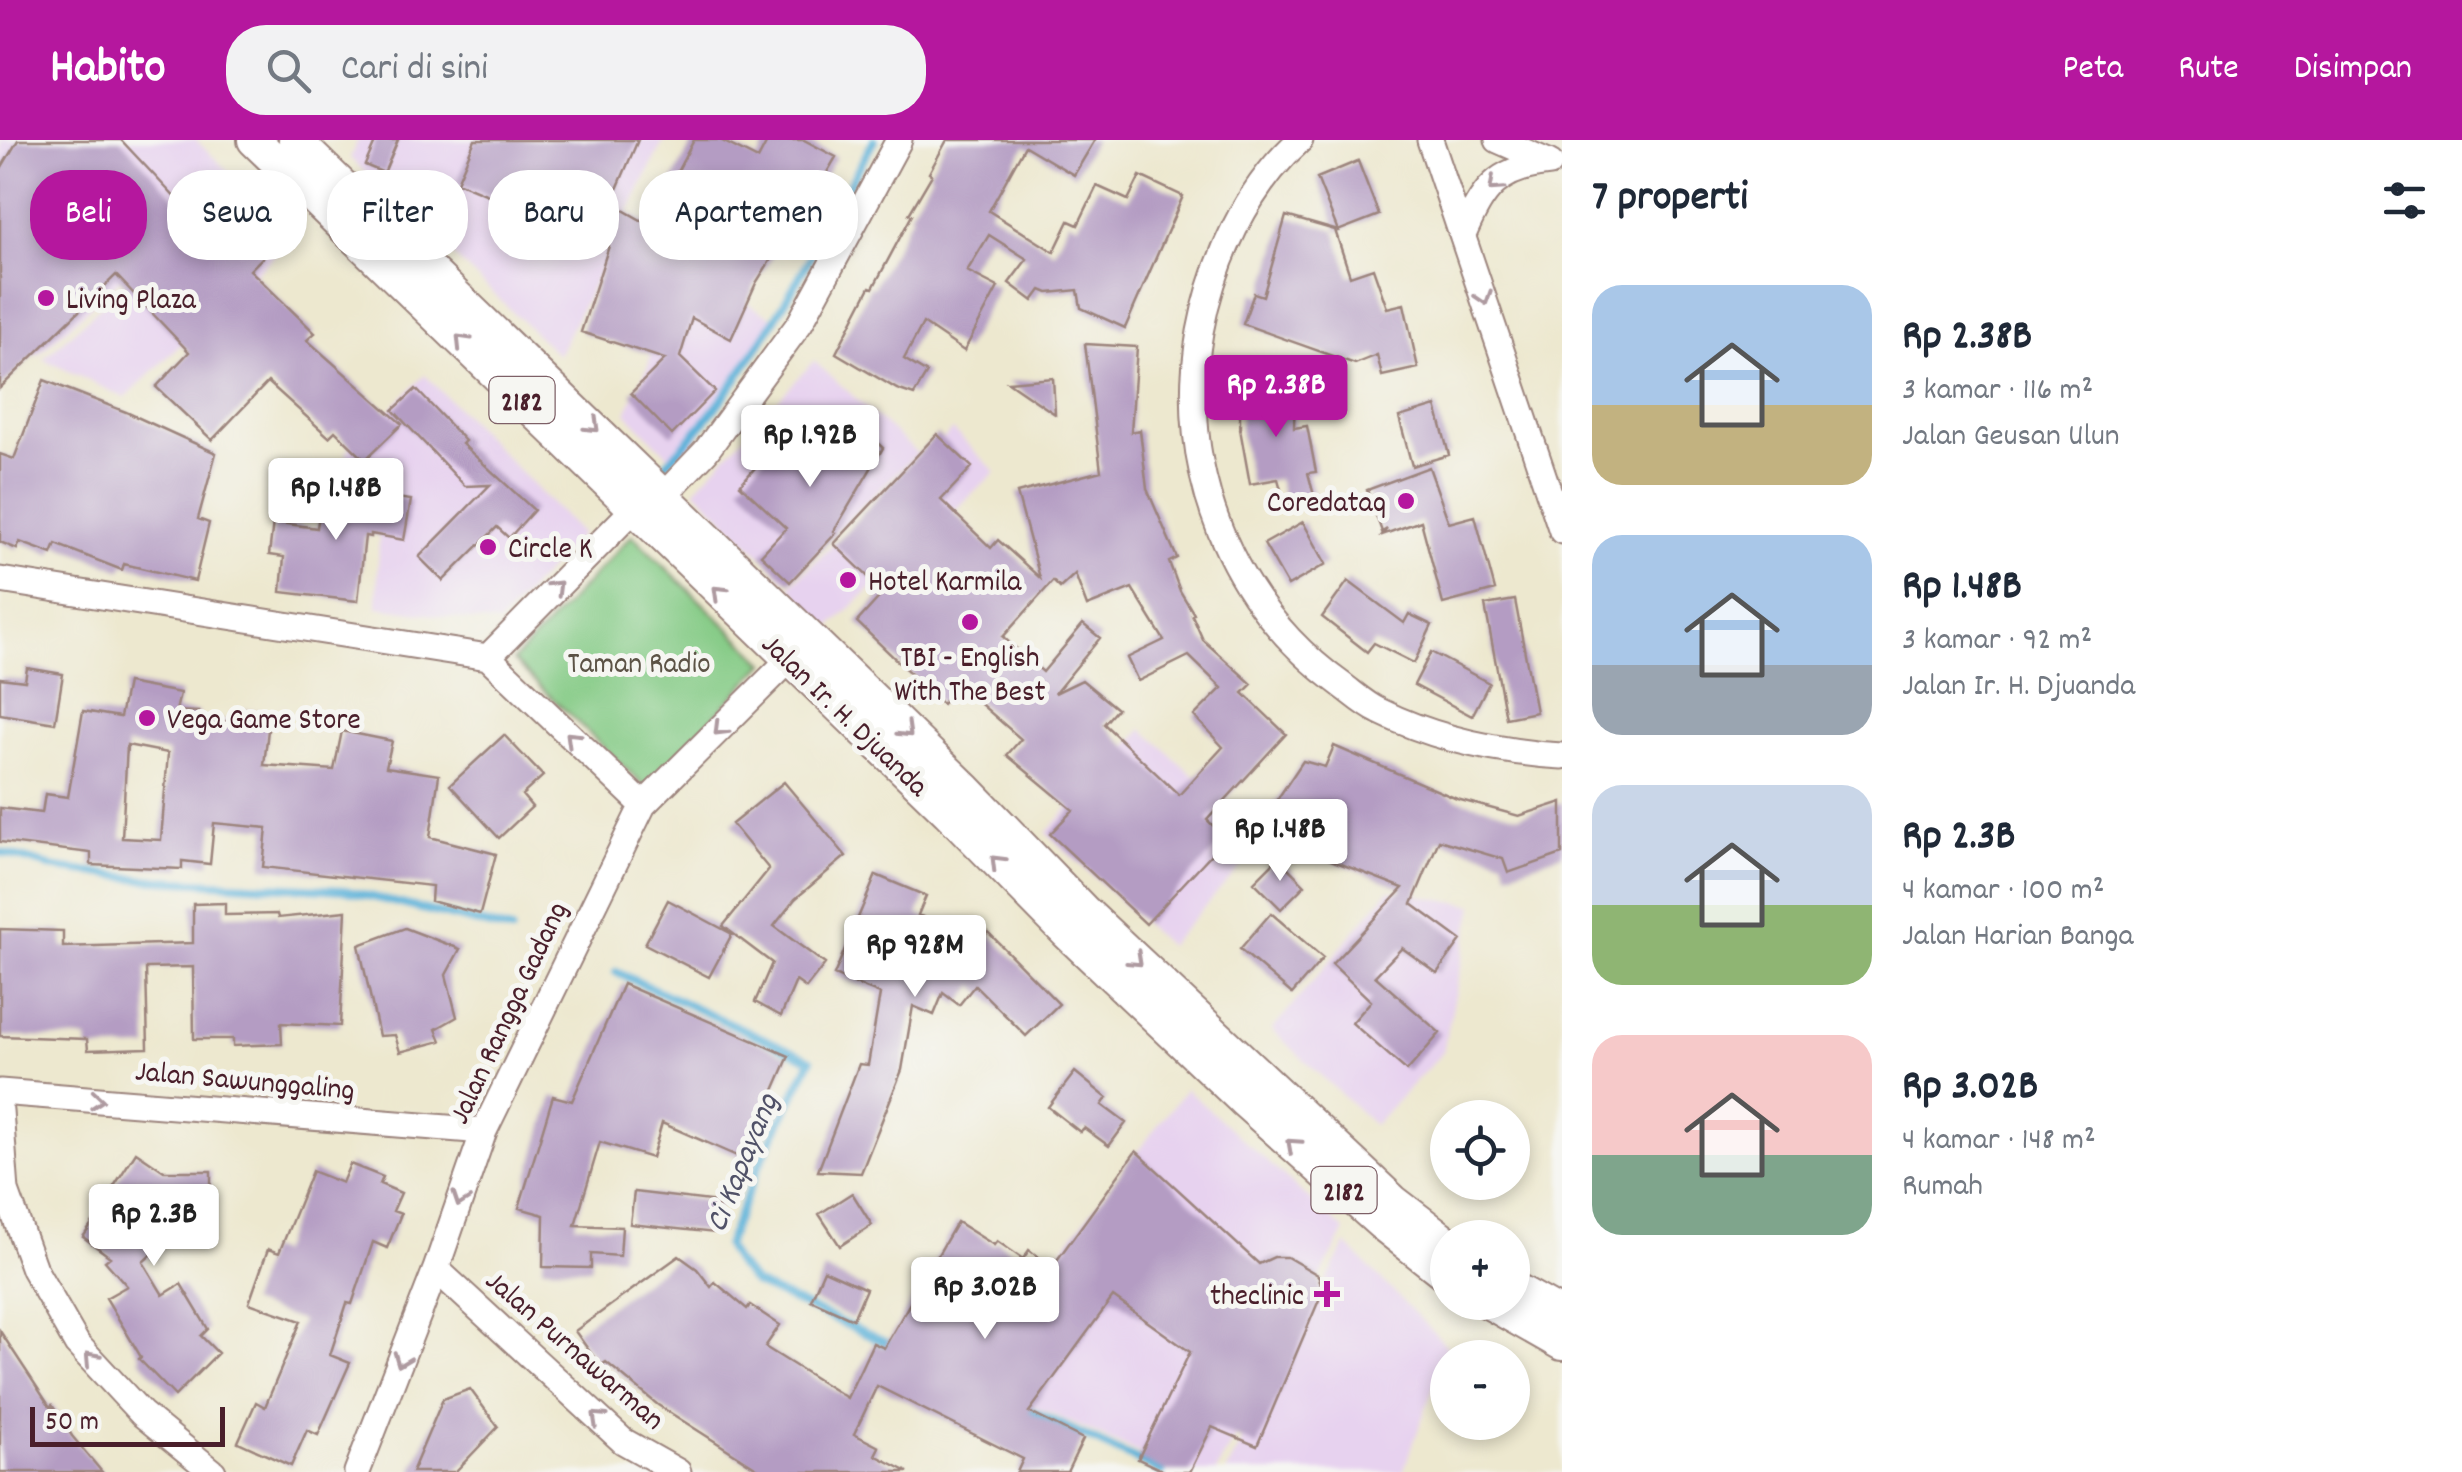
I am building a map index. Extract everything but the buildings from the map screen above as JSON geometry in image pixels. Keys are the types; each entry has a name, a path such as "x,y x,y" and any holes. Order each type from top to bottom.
{"main road":[{"name":"Jalan Ir. H. Djuanda","path":"254,140 441,318 633,510 968,790 1382,1224 1430,1262"},
{"name":"Jalan Ir. H. Djuanda","path":"295,140 664,494 800,650"},
{"name":"Jalan Ir. H. Djuanda","path":"1253,1090 1430,1229"},
{"path":"1530,1297 1562,1315"},
{"path":"1520,1320 1562,1344"}],"street":[{"path":"664,494 706,451 800,324 899,140"},
{"path":"1300,140 1287,151 1240,216 1208,291 1193,372 1196,453 1218,531 1257,602 1311,663 1376,710 1451,741 1562,756"},
{"path":"1430,140 1562,532"},
{"path":"1498,140 1556,166"},
{"path":"1463,235 1478,202 1497,180 1520,166 1556,166"},
{"path":"488,657 633,510"},
{"path":"0,580 488,657 642,805"},
{"name":"Jalan Rangga Gadang","path":"358,1472 484,1131 642,805 800,650"},
{"path":"1531,754 1562,738"},
{"name":"Jalan Sawunggaling","path":"0,1092 484,1131"},
{"path":"0,1111 6,1191 34,1269 77,1344 142,1414 213,1472"},
{"name":"Jalan Purnawarman","path":"436,1269 624,1442 678,1472"}],"shaded area":[{"path":"1,140 196,140 227,170 167,170 167,235 147,254 147,170 30,170 30,260 140,260 38,355 0,339"},
{"path":"358,140 664,140 649,170 639,170 639,191 619,231 619,170 488,170 488,260 605,260 558,355 458,260 468,260 468,170 363,170 350,158"},
{"path":"167,247 167,260 269,260 125,398 43,359"},
{"path":"681,267 778,320 690,449 675,462 626,413 647,368"},
{"path":"814,361 917,453 785,580 695,489"},
{"path":"425,375 581,534 498,624 377,607 380,493 345,453"},
{"path":"953,430 996,472 828,629 790,586"},
{"path":"1143,729 1265,841 1168,946 1046,833"},
{"path":"1389,890 1474,905 1443,1052 1374,1125 1272,1030"},
{"path":"1186,1089 1345,1231 1216,1472 1182,1472 964,1375"},
{"path":"1346,1244 1441,1340 1430,1340 1430,1397 1403,1472 1226,1472"}],"green space":[{"name":"Taman Radio","path":"632,535 765,663 646,788 513,661"}],"waterway":[{"path":"666,464 727,392 754,352 874,140"},
{"name":"Ci Kapayang","path":"0,852 56,868 141,879 344,890 511,931"},
{"name":"Ci Kapayang","path":"616,972 811,1060 760,1163 726,1246 754,1283 895,1347"},
{"name":"Ci Kapayang","path":"1021,1406 1162,1472"}],"place":[{"name":"Living Plaza","path":"46,298"},
{"name":"Coredataq","path":"1406,501"},
{"name":"Circle K","path":"488,547"},
{"name":"Hotel Karmila","path":"848,580"},
{"name":"TBI - English With The Best","path":"970,622"},
{"name":"Vega Game Store","path":"147,718"},
{"name":"theclinic","path":"1327,1294"}]}
